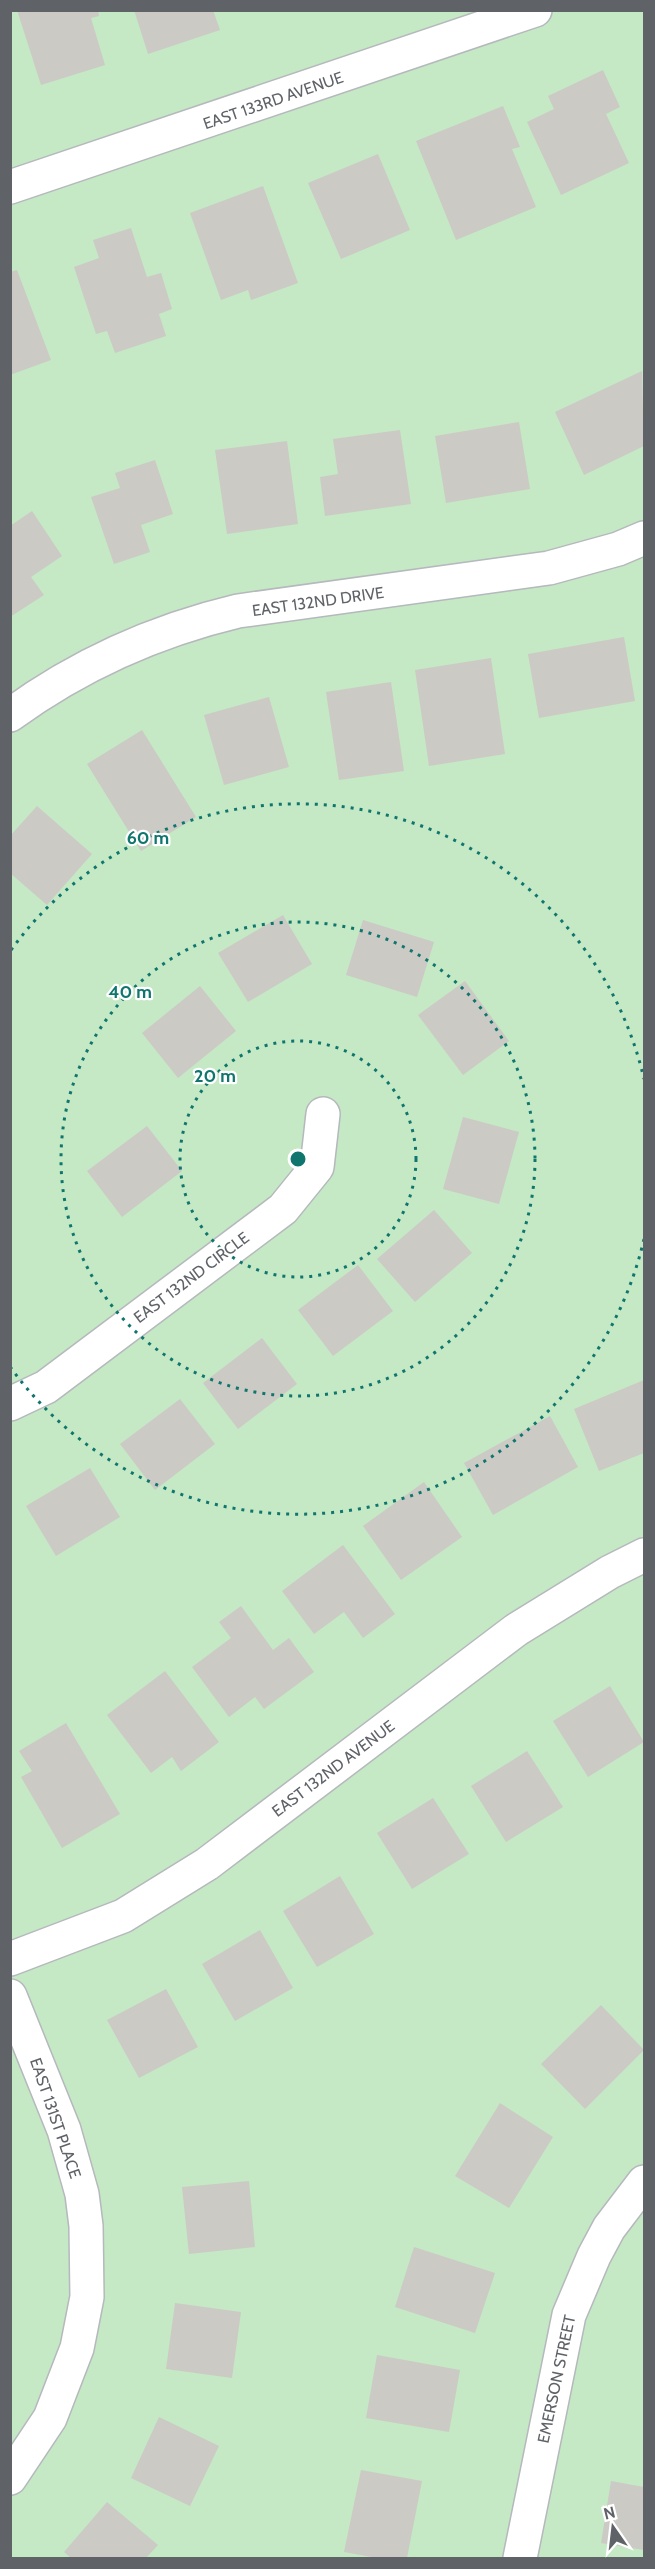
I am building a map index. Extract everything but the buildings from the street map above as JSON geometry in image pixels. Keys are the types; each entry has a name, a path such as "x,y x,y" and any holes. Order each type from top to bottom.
{"street":[{"name":"EAST 133RD AVENUE","path":"10,187 535,10"},
{"name":"EAST 132ND DRIVE","path":"10,715 47,688 107,655 190,623 238,611 549,568 618,549 645,538"},
{"name":"EAST 132ND CIRCLE","path":"10,1404 45,1387 282,1209 317,1167 323,1114"},
{"name":"EAST 132ND AVENUE","path":"10,1959 123,1916 160,1895 207,1864 516,1630 610,1572 645,1555"},
{"name":"EAST 131ST PLACE","path":"10,1996 64,2130 82,2194 86,2226 87,2297 77,2348 50,2418 10,2478"},
{"name":"EMERSON STREET","path":"520,2559 569,2315 594,2256 609,2228 645,2182"}],"green space":[{"path":"11,11 644,11 644,2558 11,2558"}]}
